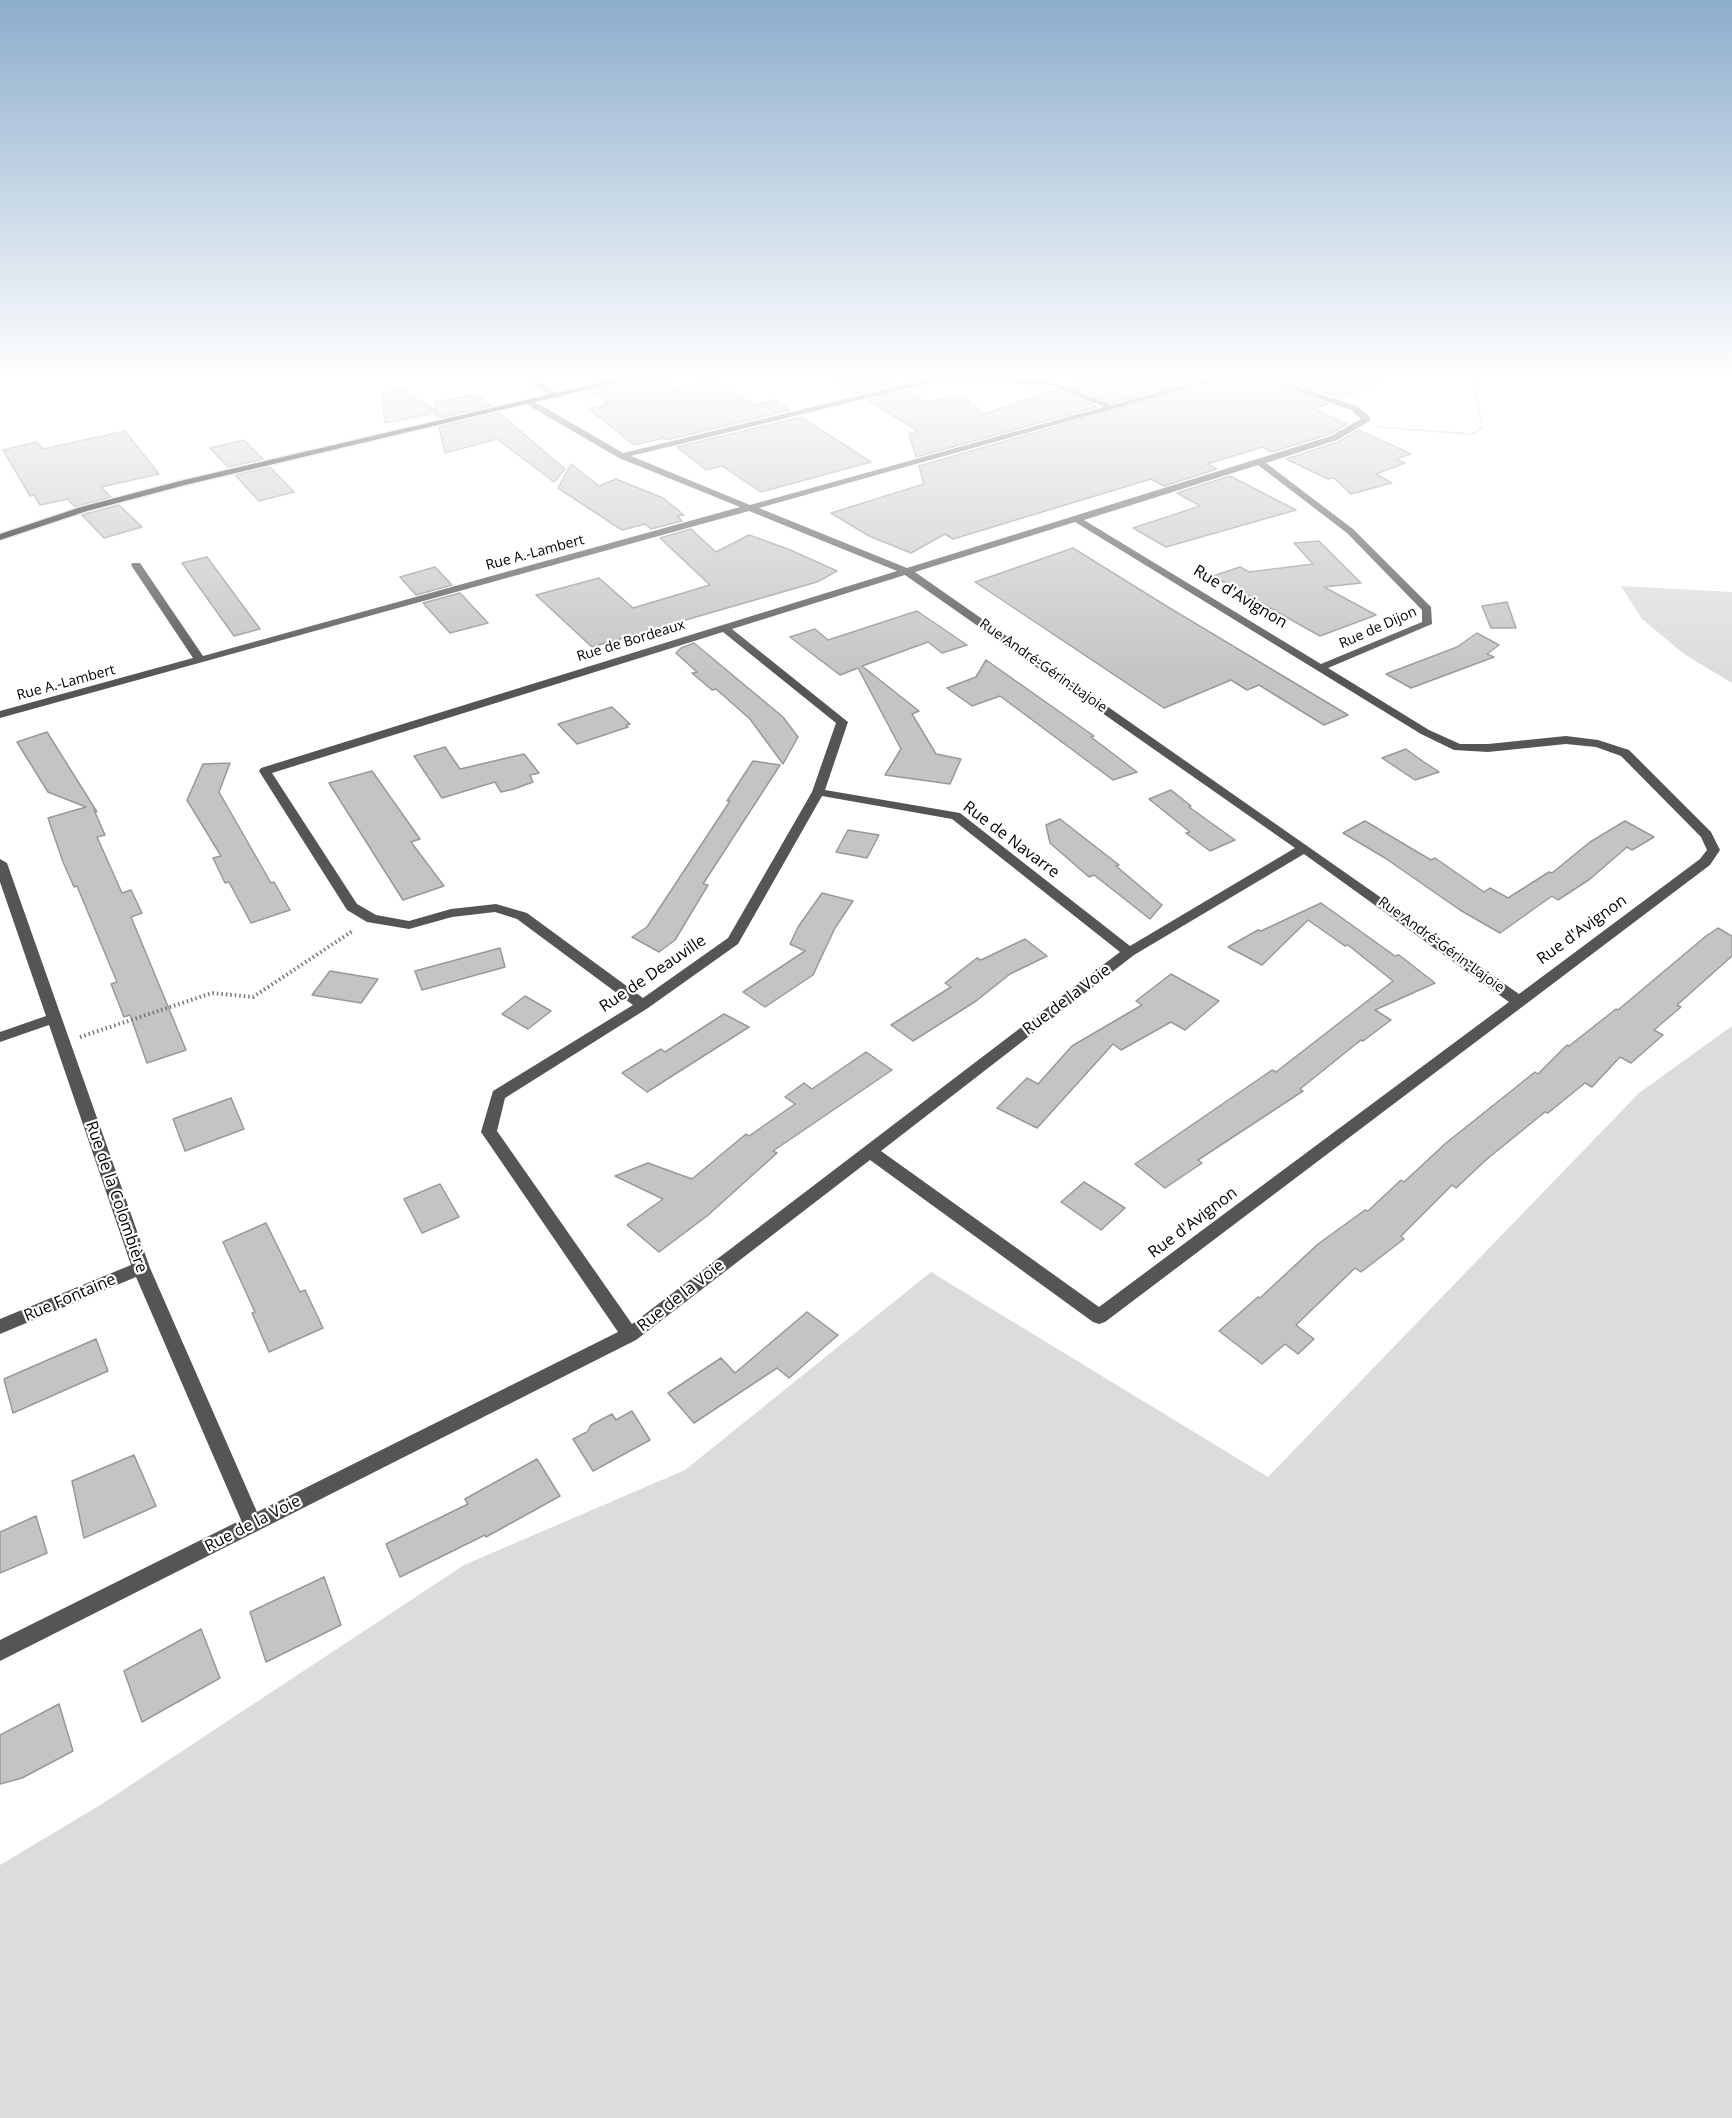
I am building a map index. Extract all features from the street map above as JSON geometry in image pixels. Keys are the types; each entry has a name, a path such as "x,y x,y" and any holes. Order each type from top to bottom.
{"main road":[{"path":"0,537 84,509 205,478"}],"street":[{"name":"Rue André-Gérin-Lajoie","path":"676,478 906,571 1304,848 1517,1000"},
{"name":"Rue A.-Lambert","path":"0,715 859,478"},
{"name":"Rue de Bordeaux","path":"643,1005 522,916 496,908 451,913 409,925 372,919 352,907 265,771 1208,478"},
{"name":"Rue de Dijon","path":"1280,478 1350,531 1427,609 1427,624 1322,667"},
{"name":"Rue d'Avignon","path":"869,1151 1099,1317 1517,1000 1705,862 1714,850 1707,835 1625,753 1598,744 1566,740 1488,748 1458,747 1425,732 1322,667 1076,519"},
{"path":"136,565 200,660"},
{"name":"Rue de Deauville","path":"630,1335 489,1132 498,1095 643,1005 733,941 818,792 842,722 724,628"},
{"name":"Rue de Navarre","path":"818,792 956,816 1129,952"},
{"name":"Rue de la Voie","path":"0,1651 630,1335 1129,952 1304,848"},
{"name":"Rue de la Colombière","path":"0,862 141,1268 252,1524"},
{"path":"0,1037 54,1018"},
{"name":"Rue Fontaine","path":"0,1327 141,1268"}],"path":[{"path":"63,1043 212,993 253,997 372,919"}],"shaded area":[{"path":"1621,586 1732,592 1732,683 1684,654 1642,619"},
{"path":"1732,1026 1732,2118 0,2118 0,1865 102,1804 464,1565 685,1470 931,1272 1268,1477 1639,1093"}],"building":[{"path":"19,478 142,478 101,487 111,497 75,507 68,499 40,505 34,495 30,496"},
{"path":"238,478 280,478 294,492 259,501"},
{"path":"564,478 589,478 599,486 616,479 663,498 684,515 677,516 682,521 651,529 645,524 622,530 558,488"},
{"path":"740,478 813,478 761,492"},
{"path":"922,478 1189,478 1164,486 1151,479 953,539 945,534 911,553 869,536 831,513 924,484"},
{"path":"1224,478 1234,478 1296,510 1166,547 1133,528 1200,506 1177,493"},
{"path":"1326,478 1383,478 1392,483 1351,494 1334,478"},
{"path":"119,505 142,527 104,538 82,515"},
{"path":"691,529 716,552 749,535 788,549 837,571 817,582 592,647 536,595 599,578 633,608 710,585 660,538"},
{"path":"1319,541 1361,583 1324,587 1376,615 1320,636 1213,576 1240,567 1249,572 1313,564 1294,543"},
{"path":"1073,548 1348,715 1324,725 1259,685 1247,690 1231,680 1164,708 975,582"},
{"path":"207,557 260,629 234,636 182,563"},
{"path":"435,567 452,585 416,595 400,577"},
{"path":"460,593 488,623 450,633 423,603"},
{"path":"1507,602 1516,628 1491,628 1482,606"},
{"path":"917,611 967,645 942,653 928,642 862,666 919,711 912,714 936,754 961,759 950,784 885,775 901,749 858,668 840,675 790,637 815,629 828,640"},
{"path":"1477,633 1499,645 1487,654 1494,657 1411,688 1386,674 1457,647"},
{"path":"694,643 783,717 798,737 783,764 750,719 716,689 712,690 692,673 697,672 676,653 681,648"},
{"path":"986,660 1094,736 1091,737 1137,772 1113,780 1000,696 972,706 947,688 976,677"},
{"path":"612,707 630,724 626,725 628,727 577,744 558,724"},
{"path":"47,732 97,812 94,810 105,835 97,837 122,893 131,890 142,913 131,917 186,1050 147,1063 130,1015 124,1017 111,984 117,982 77,886 74,887 63,862 48,818 86,807 48,792 17,742"},
{"path":"445,747 460,769 524,754 539,773 530,775 533,782 514,789 501,792 495,782 442,798 414,756"},
{"path":"1406,749 1439,772 1415,780 1382,758"},
{"path":"753,761 780,765 703,884 708,885 675,940 659,952 632,937 647,927 730,801 727,801"},
{"path":"230,763 219,792 271,883 274,882 290,910 251,923 229,882 225,883 213,858 221,856 187,800 203,764"},
{"path":"372,771 420,839 411,842 444,886 403,900 329,783"},
{"path":"1171,790 1191,806 1189,807 1235,840 1210,851 1186,833 1190,832 1149,799"},
{"path":"1060,819 1119,865 1116,866 1162,905 1150,919 1094,875 1089,877 1050,843 1046,825"},
{"path":"1365,821 1431,860 1435,858 1484,892 1490,888 1508,898 1549,872 1552,873 1590,842 1625,821 1654,837 1632,850 1627,847 1590,879 1558,900 1552,896 1500,933 1460,910 1385,858 1343,833"},
{"path":"848,830 879,835 867,858 836,852"},
{"path":"822,893 853,901 835,928 813,975 765,1007 743,992 805,951 790,944 798,927"},
{"path":"1321,903 1395,956 1399,955 1435,983 1375,1010 1391,1020 1363,1041 1361,1040 1300,1089 1303,1091 1198,1160 1202,1163 1165,1188 1135,1164 1272,1070 1276,1072 1393,981 1348,945 1345,946 1308,920 1262,965 1228,947 1258,930 1261,931"},
{"path":"1718,928 1732,936 1732,956 1677,1005 1681,1007 1654,1030 1663,1035 1631,1063 1620,1057 1592,1087 1585,1083 1548,1113 1545,1112 1487,1159 1456,1188 1452,1185 1401,1236 1404,1239 1361,1272 1355,1268 1296,1325 1314,1339 1298,1354 1285,1344 1262,1364 1219,1331 1258,1297 1260,1298 1318,1244 1365,1210 1368,1211 1446,1143 1535,1072 1538,1074 1567,1045 1569,1046 1616,1009 1618,1010"},
{"path":"1025,939 1047,956 1010,974 976,1001 913,1041 891,1025 951,987 945,983 977,958 981,960"},
{"path":"500,948 505,967 422,990 415,971"},
{"path":"330,971 378,979 361,1003 312,995"},
{"path":"1171,974 1219,1001 1185,1030 1171,1022 1121,1050 1113,1044 1037,1128 997,1108 1027,1078 1038,1084 1072,1046 1142,1005 1136,1001"},
{"path":"525,996 551,1011 528,1029 502,1014"},
{"path":"724,1014 749,1027 647,1092 622,1073 661,1049 665,1052"},
{"path":"866,1052 892,1070 773,1151 777,1153 707,1216 659,1252 627,1225 663,1199 615,1176 648,1163 692,1179 746,1134 749,1136 795,1104 785,1097 804,1083 812,1089"},
{"path":"231,1098 244,1129 185,1151 173,1119"},
{"path":"1084,1182 1125,1208 1101,1230 1061,1202"},
{"path":"440,1184 459,1217 422,1233 404,1199"},
{"path":"266,1223 300,1292 305,1290 323,1328 269,1352 252,1313 255,1312 223,1242"},
{"path":"807,1312 838,1335 789,1378 777,1368 694,1423 668,1393 721,1358 735,1373"},
{"path":"96,1339 108,1371 13,1413 4,1379"},
{"path":"632,1411 650,1440 593,1471 573,1439 587,1432 591,1425 612,1414 616,1420"},
{"path":"134,1455 156,1506 84,1538 72,1481"},
{"path":"537,1459 560,1496 486,1537 485,1535 400,1577 386,1544 468,1504 465,1499"},
{"path":"36,1516 47,1553 0,1573 0,1532"},
{"path":"324,1577 341,1625 266,1662 250,1612"},
{"path":"201,1629 220,1678 142,1722 124,1671"},
{"path":"59,1704 73,1751 22,1778 0,1784 0,1735"}]}
